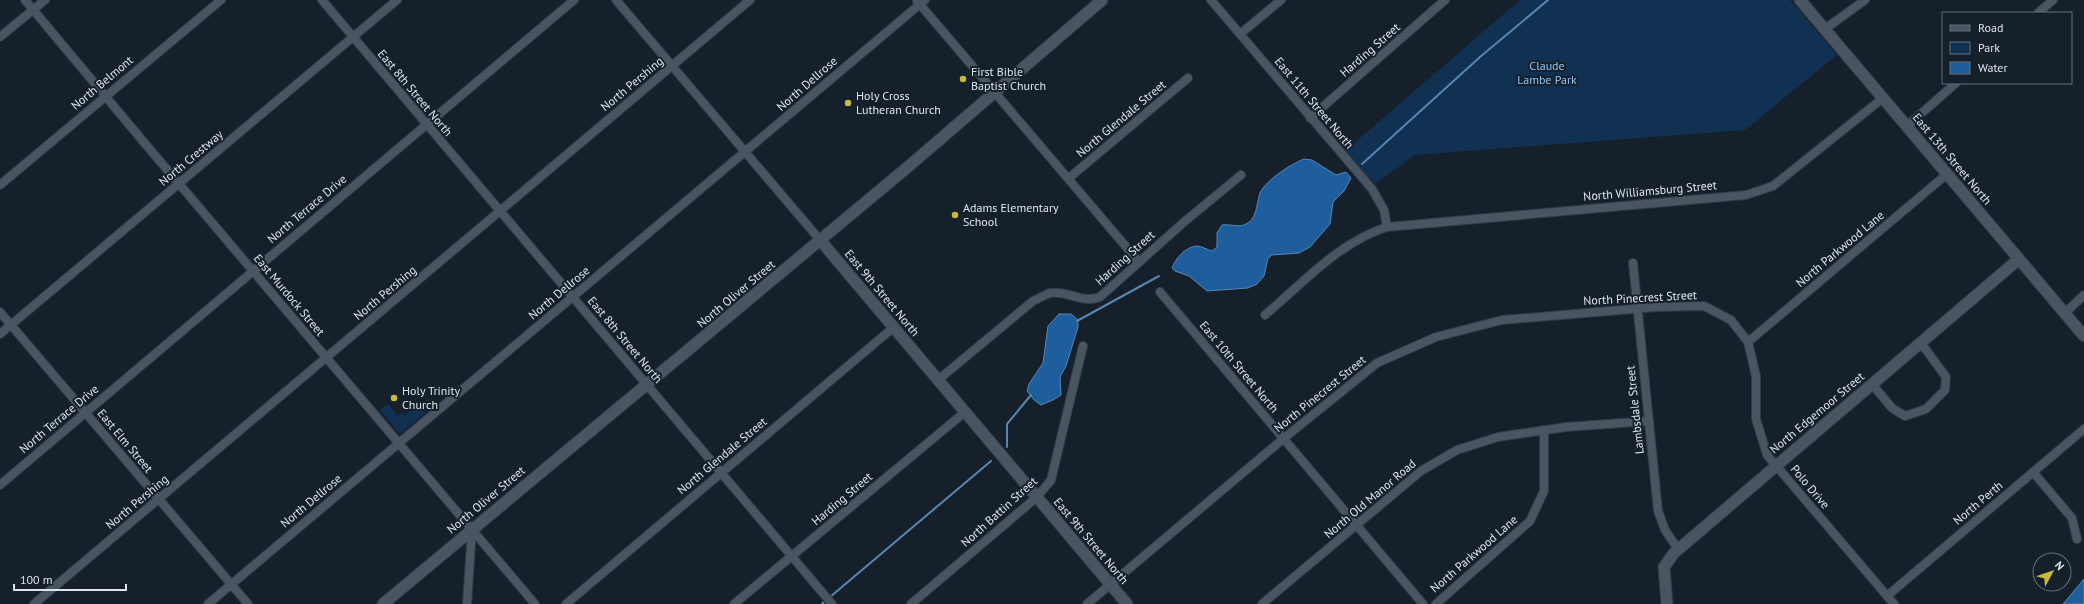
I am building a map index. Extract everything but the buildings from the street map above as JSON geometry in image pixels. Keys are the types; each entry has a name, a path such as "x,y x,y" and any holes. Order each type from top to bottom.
{"main road":[{"name":"North Oliver Street","path":"384,604 820,240 1102,0"},
{"name":"East 13th Street North","path":"1800,0 2084,336"},
{"name":"East 9th Street North","path":"820,240 1127,604"},
{"name":"North Edgemoor Street","path":"1667,604 1664,568 1678,549 2019,259"}],"street":[{"name":"East Murdock Street","path":"25,0 178,184 535,604"},
{"path":"0,37 45,0"},
{"name":"North Belmont","path":"0,185 221,0"},
{"name":"East 8th Street North","path":"322,0 832,604"},
{"name":"North Crestway","path":"0,334 397,0"},
{"name":"North Terrace Drive","path":"0,485 252,270 427,125 574,0"},
{"name":"East 9th Street North","path":"616,0 820,240"},
{"name":"North Pershing","path":"34,604 750,0"},
{"name":"East 11th Street North","path":"1210,0 1380,200 1384,210 1387,227"},
{"path":"1240,34 1281,0"},
{"name":"Harding Street","path":"1310,118 1445,0"},
{"path":"1825,29 1865,0"},
{"path":"2039,12 2053,0"},
{"path":"921,1 995,92 1139,262"},
{"name":"North Dellrose","path":"208,604 746,152 921,1"},
{"name":"North Glendale Street","path":"1069,178 1188,78"},
{"path":"1907,126 1955,84"},
{"name":"North Williamsburg Street","path":"1265,315 1348,245 1370,233 1387,227 1746,194 1773,186 1883,98"},
{"name":"North Parkwood Lane","path":"1748,342 1947,174"},
{"name":"Harding Street","path":"938,380 1033,301 1050,293 1065,294 1080,299 1092,300 1100,297 1241,175"},
{"name":"Lambsdale Street","path":"1633,263 1658,511 1665,530 1678,549"},
{"name":"East 10th Street North","path":"1160,292 1423,604"},
{"path":"2065,313 2084,296"},
{"name":"North Pinecrest Street","path":"1087,604 1283,439 1377,363 1436,337 1502,320 1637,308 1704,306 1731,320 1748,342"},
{"name":"East Elm Street","path":"0,312 248,604"},
{"name":"North Glendale Street","path":"566,604 894,327"},
{"name":"Polo Drive","path":"1748,342 1756,376 1756,419 1767,455 1894,604"},
{"path":"1872,384 1892,408 1906,416 1926,409 1945,390 1946,377 1921,342"},
{"name":"North Battin Street","path":"911,604 1037,497 1051,480 1083,346"},
{"name":"Harding Street","path":"734,604 965,412"},
{"name":"North Old Manor Road","path":"1262,604 1421,471 1457,450 1498,437 1544,430 1648,421"},
{"name":"North Perth","path":"1887,596 2084,429"},
{"name":"North Parkwood Lane","path":"1436,604 1530,521 1544,491 1544,430"},
{"path":"2033,472 2072,518 2077,539"},
{"path":"466,604 472,529"}],"green space":[{"name":"Claude Lambe Park","path":"1520,0 1790,0 1837,55 1745,130 1415,155 1375,184 1345,151"},
{"path":"429,398 433,406 401,433 398,432 380,410 388,404 398,416 402,413 404,416 414,407 412,405 415,402 419,406"}],"water":[{"path":"1304,159 1312,160 1336,175 1346,172 1351,178 1344,191 1333,202 1330,224 1310,247 1299,253 1272,255 1268,258 1264,276 1257,284 1248,288 1207,291 1189,276 1175,271 1172,268 1176,260 1189,248 1199,246 1212,251 1217,247 1217,233 1222,225 1242,226 1249,222 1256,211 1260,193 1263,188 1279,173"},
{"path":"1059,314 1071,314 1078,320 1078,327 1066,366 1060,377 1061,395 1041,405 1034,400 1027,391 1029,384 1043,363 1048,326"},
{"path":"2084,579 2084,604 2063,604"}],"waterway":[{"path":"1362,164 1480,57 1548,0"},
{"path":"1077,321 1159,276"},
{"path":"1007,447 1007,424 1031,395"},
{"path":"830,597 991,461"},
{"path":"822,604 826,600"}],"place":[{"name":"First Bible Baptist Church","path":"963,79"},
{"name":"Holy Cross Lutheran Church","path":"848,103"},
{"name":"Adams Elementary School","path":"955,215"},
{"name":"Holy Trinity Church","path":"394,398"}]}
